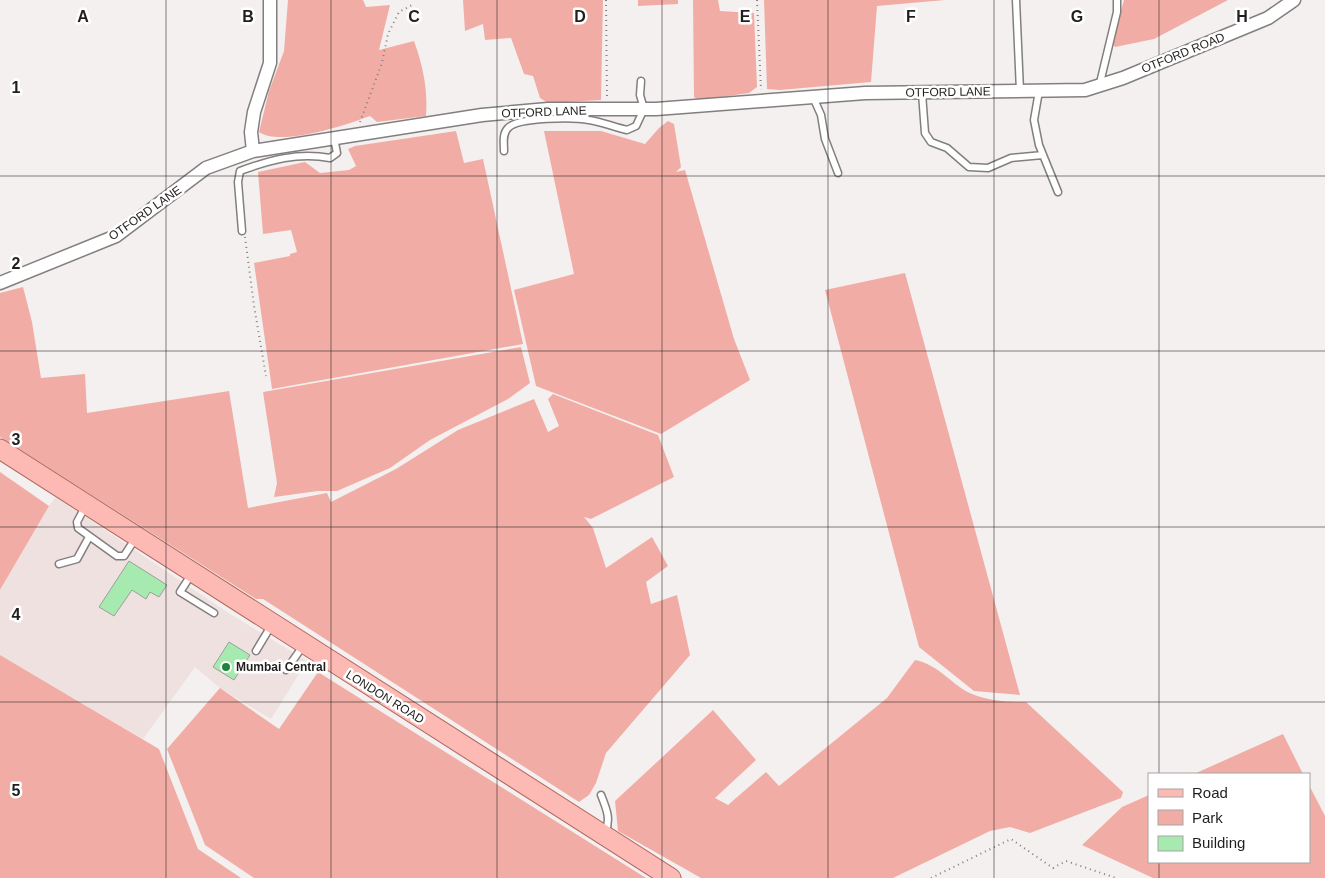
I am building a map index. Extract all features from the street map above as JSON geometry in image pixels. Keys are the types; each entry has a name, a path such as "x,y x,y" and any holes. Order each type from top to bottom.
{"main road":[{"name":"LONDON ROAD","path":"0,449 192,574 670,878"}],"street":[{"path":"253,151 251,132 254,112 270,63 270,0"},
{"name":"OTFORD ROAD","path":"1123,78 1268,18 1294,0"},
{"name":"OTFORD LANE","path":"0,283 116,236 206,168 253,151 482,115 548,109 644,109 813,97 1084,90 1099,87 1123,78"}],"lane":[{"path":"1016,0 1020,91"},
{"path":"1099,87 1117,12 1117,0"},
{"path":"504,151 504,136 508,128 516,123 548,119 589,120 627,130 636,126 644,109 640,95 642,81"},
{"path":"1039,91 1034,120 1043,156 1058,192"},
{"path":"922,93 925,133 932,142 948,148 969,167 988,168 1011,158 1043,156"},
{"path":"813,97 821,115 825,139 838,173"},
{"path":"242,230 238,182 240,171 265,161 310,154 330,158 337,153 334,137"},
{"path":"86,505 76,525 89,537 121,557 124,556 136,538"},
{"path":"59,564 77,559 89,537"},
{"path":"192,574 180,592 214,613"},
{"path":"256,651 272,624"},
{"path":"286,670 304,645"},
{"path":"601,795 608,811 609,823 605,836"}],"path":[{"path":"606,0 607,110"},
{"path":"757,0 762,101"},
{"path":"356,134 382,63 388,34 399,12 412,5"},
{"path":"242,230 247,241 254,306 266,376"},
{"path":"931,878 1011,839 1053,868 1066,861 1116,878"}],"shaded area":[{"path":"56,497 227,612 307,661 271,719 220,688 195,667 143,739 0,655 0,590"}],"green space":[{"path":"288,0 363,0 366,7 390,5 379,50 414,41 424,78 426,116 377,122 370,116 330,129 297,136 269,136 259,132 269,91 284,51"},
{"path":"463,0 603,0 601,100 548,103 540,98 533,76 524,74 511,38 485,40 483,24 465,31"},
{"path":"638,0 678,0 678,4 638,6"},
{"path":"693,0 718,0 720,11 754,13 757,87 749,93 699,100 694,97"},
{"path":"764,0 945,0 877,6 871,82 780,90 767,89"},
{"path":"1124,0 1228,0 1154,39 1115,47 1112,43"},
{"path":"668,121 674,124 681,167 676,172 685,170 734,339 750,380 661,434 536,386 514,290 574,274 544,131 601,131 645,144"},
{"path":"456,131 464,163 483,159 523,344 272,389 254,263 290,256 290,254 297,252 291,230 263,234 258,172 305,162 320,173 349,170 356,166 348,149 355,146"},
{"path":"905,273 1020,695 974,691 919,647 825,290"},
{"path":"23,287 32,322 41,378 85,374 87,413 229,391 248,508 327,493 331,502 396,469 458,430 534,399 548,432 559,426 548,399 553,394 658,435 674,477 591,519 584,517 593,528 606,568 652,537 668,566 646,582 651,604 677,595 690,655 606,753 596,783 589,795 579,802 263,599 256,599 0,437 0,293"},
{"path":"521,347 530,383 508,399 430,440 390,468 337,491 318,491 274,497 277,483 263,392"},
{"path":"0,472 49,506 0,590"},
{"path":"0,655 159,749 198,849 241,878 0,878"},
{"path":"915,660 931,666 972,694 998,701 1026,702 1123,792 1121,798 1030,833 1010,827 990,831 893,878 701,878 618,831 615,801 713,710 756,760 715,798 728,805 766,772 779,786 887,698"},
{"path":"318,672 646,878 254,878 205,845 167,749 220,688 279,729"},
{"path":"1283,734 1302,773 1196,773"},
{"path":"1310,787 1325,816 1325,878 1153,878 1082,845 1122,807 1148,795 1148,863 1310,863"}],"building":[{"path":"129,561 167,585 159,597 150,592 146,599 132,590 114,616 99,607"},
{"path":"229,642 250,655 234,680 213,667"}],"place":[{"name":"Mumbai Central","path":"226,667"}]}
